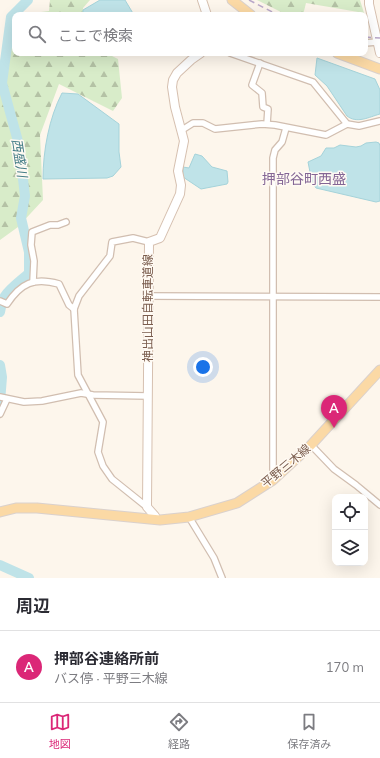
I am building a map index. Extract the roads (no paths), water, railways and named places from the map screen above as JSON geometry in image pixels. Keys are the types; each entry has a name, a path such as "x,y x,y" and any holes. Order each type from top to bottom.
{"main road":[{"path":"232,0 247,12"},
{"path":"370,0 369,4 377,27 377,42 380,53"},
{"name":"神出山田自転車道線","path":"147,507 149,242 160,238 180,194 181,185 178,171 184,141 175,107 172,87 173,80 177,73 194,56"},
{"path":"345,56 380,69"},
{"name":"平野三木線","path":"0,512 16,508 36,508 158,518 189,517 237,503 273,480 311,445 380,370"},
{"path":"147,507 158,518"}],"street":[{"path":"368,43 377,42"},
{"path":"239,56 313,82 347,124"},
{"path":"260,63 252,85 262,93 263,107 268,109 267,124"},
{"path":"182,130 193,123 204,123 216,129 267,124 326,135 347,124 359,126 380,121"},
{"path":"273,480 273,158 275,150 282,142 286,128"},
{"path":"33,282 34,261 31,245 32,232 50,225 58,225 66,222"},
{"path":"147,507 112,479 103,466 98,452 103,422 78,375 74,309 79,296 110,256 112,242 133,238 149,242"},
{"path":"0,301 7,304 25,284 33,282 52,282 59,284 69,305 74,309"},
{"path":"149,296 380,297"},
{"path":"0,397 24,402 42,401 82,393 93,395 148,396"},
{"path":"0,414 7,399"},
{"path":"311,445 334,469 380,505"},
{"path":"189,517 214,558 222,578"}],"water":[{"path":"100,0 125,0 132,12 83,12 83,10"},
{"path":"317,58 375,79 380,90 380,114 359,120 347,116 327,86 315,75"},
{"path":"62,93 78,94 119,124 119,152 121,167 113,176 107,178 43,179 44,157 50,124"},
{"path":"366,143 379,143 380,146 380,201 376,202 316,188 312,182 308,162 321,156 326,148 334,148 340,145 356,147"},
{"path":"195,154 202,156 212,167 227,171 227,184 201,189 183,177 183,167 189,168"}],"waterway":[{"name":"西盛川","path":"16,12 28,0"},
{"name":"西盛川","path":"0,312 3,299 7,293 29,273 29,252 21,218 25,196 19,145 2,83 12,16"},
{"name":"西盛川","path":"0,365 2,377 0,402"},
{"path":"0,565 29,578"}],"railway":[{"path":"249,0 272,12"},
{"path":"368,37 380,38"}],"place":[{"name":"押部谷連絡所前","path":"334,428"}],"district":[{"name":"押部谷町西盛","path":"304,179"}]}
